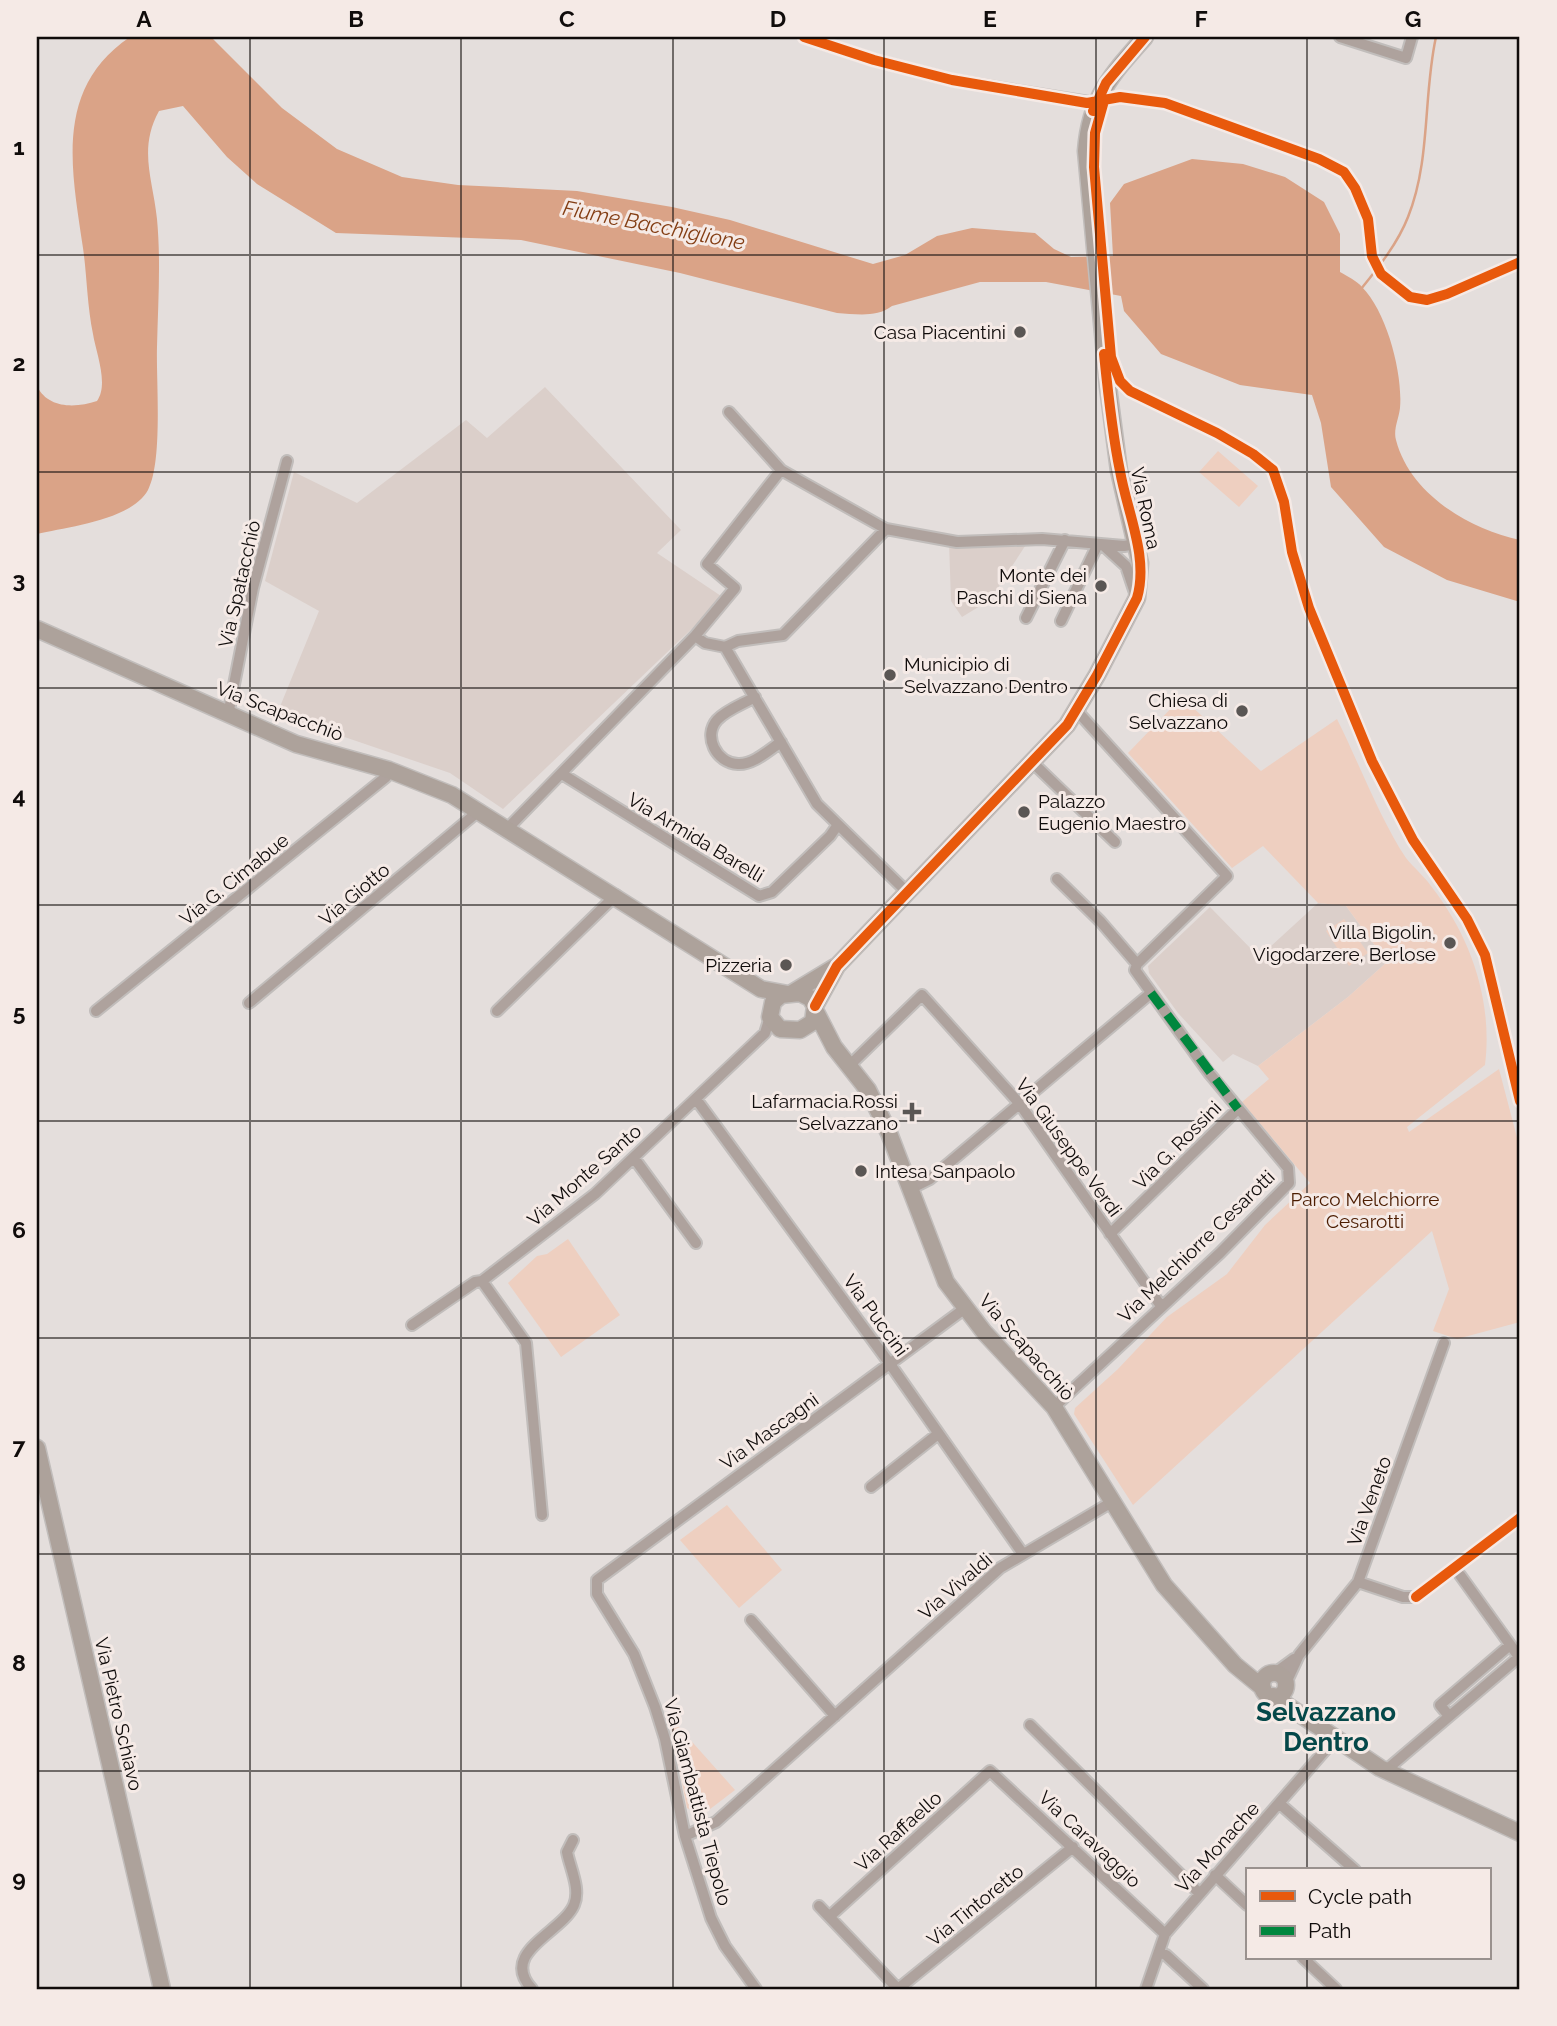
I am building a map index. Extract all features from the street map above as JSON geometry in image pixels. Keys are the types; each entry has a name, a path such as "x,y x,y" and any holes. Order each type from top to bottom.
{"street":[{"path":"804,37 874,60 952,80 1093,109 1105,83 1144,37"},
{"path":"1340,37 1406,58 1412,37"},
{"name":"Via Roma","path":"790,993 837,966 1032,762 1077,711 1137,598 1140,563 1119,471 1098,306 1086,151 1093,109"},
{"path":"729,412 781,470 886,529 957,542 1065,540 1136,544"},
{"name":"Via Spatacchiò","path":"228,715 253,587 287,461"},
{"path":"509,828 695,636 734,589 707,564 781,470"},
{"path":"695,636 705,643 726,647 738,640 783,635 886,529"},
{"path":"1026,618 1065,540"},
{"path":"1101,544 1126,566 1137,598"},
{"path":"1060,621 1101,544"},
{"path":"1117,556 1140,563"},
{"name":"Via Scapacchiò","path":"37,629 296,744 389,770 434,786 509,828 762,990 790,993"},
{"path":"726,647 817,804 907,892"},
{"path":"755,697 718,719 710,732 711,744 728,762 739,765 750,762 781,742"},
{"path":"1077,711 1227,876 1137,964"},
{"path":"1032,762 1115,842"},
{"name":"Via G. Cimabue","path":"96,1011 273,871 386,778 389,770"},
{"name":"Via Armida Barelli","path":"562,774 759,897 772,892 837,826"},
{"name":"Via Giotto","path":"249,1003 480,810"},
{"name":"Via Melchiorre Cesarotti","path":"1054,1407 1289,1183 1288,1168 1238,1109 1151,993 1135,970 1137,964 1100,921 1057,879"},
{"path":"497,1010 616,895"},
{"name":"Via Roma","path":"816,1009 837,966"},
{"path":"762,990 771,1023"},
{"path":"790,993 806,995 816,1009 813,1022 800,1030 771,1023 776,998 790,993"},
{"path":"912,1188 930,1179 1151,993"},
{"name":"Via Giuseppe Verdi","path":"850,1065 922,995 1019,1103 1161,1306"},
{"name":"Via Scapacchiò","path":"816,1009 834,1047 868,1090 912,1188 937,1264 964,1309 1054,1407 1164,1585 1235,1665 1334,1740 1385,1771 1520,1833"},
{"name":"Via Monte Santo","path":"412,1325 475,1282 482,1281 595,1194 696,1099 771,1023"},
{"name":"Via Scapacchiò","path":"800,1030 834,1047"},
{"name":"Via Puccini","path":"696,1099 890,1364 1023,1554"},
{"name":"Via G. Rossini","path":"1110,1234 1238,1109"},
{"path":"634,1158 696,1243"},
{"path":"482,1281 526,1343 542,1515"},
{"name":"Via Mascagni","path":"596,1583 602,1574 964,1309"},
{"name":"Via Veneto","path":"1280,1679 1359,1582 1444,1343"},
{"path":"871,1487 938,1434"},
{"name":"Via Pietro Schiavo","path":"37,1448 162,1989"},
{"name":"Via Vivaldi","path":"685,1836 716,1822 1000,1568 1112,1502"},
{"path":"1359,1582 1404,1597 1416,1597 1520,1518"},
{"path":"1385,1771 1449,1716 1440,1705 1510,1645 1461,1575"},
{"name":"Via Giambattista Tiepolo","path":"596,1583 597,1594 634,1654 655,1707 685,1836 711,1918 739,1968 756,1989"},
{"path":"751,1620 835,1716"},
{"name":"Via Scapacchiò","path":"1227,1653 1280,1679 1304,1716"},
{"path":"1268,1692 1264,1680 1280,1679"},
{"path":"1030,1725 1199,1892"},
{"name":"Via Monache","path":"1146,1989 1165,1934 1334,1740"},
{"name":"Via Caravaggio","path":"990,1771 1165,1934"},
{"name":"Via Raffaello","path":"830,1916 990,1771"},
{"path":"1280,1804 1353,1868"},
{"path":"532,1989 522,1978 520,1969 533,1947 575,1903 576,1892 567,1852 573,1840"},
{"name":"Via Tintoretto","path":"898,1989 1073,1847"},
{"path":"1215,1875 1246,1904"},
{"path":"819,1906 898,1989"},
{"path":"1159,1952 1203,1989"},
{"path":"1305,1960 1336,1989"}],"shaded area":[{"path":"545,387 681,530 657,553 724,598 503,809 450,773 277,714 319,611 265,581 294,472 357,503 466,420 487,438"},
{"path":"1029,540 990,600 962,617 951,601 949,542"},
{"path":"1318,903 1346,906 1387,962 1348,997 1258,1066 1233,1054 1223,1062 1178,1013 1149,973 1148,966 1210,907 1259,957"}],"green space":[{"path":"1218,451 1258,486 1239,507 1199,472"},
{"name":"Parco Melchiorre Cesarotti","path":"1178,701 1186,701 1261,771 1337,719 1397,843 1406,858 1431,886 1457,926 1468,948 1482,994 1486,1017 1485,1065 1407,1127 1409,1132 1499,1069 1520,1149 1520,1322 1457,1339 1433,1331 1449,1289 1432,1231 1133,1505 1074,1414 1075,1408 1118,1369 1167,1317 1227,1274 1265,1225 1310,1183 1242,1102 1269,1079 1258,1066 1348,997 1387,962 1346,906 1318,903 1263,846 1232,868 1128,753"},
{"path":"1344,919 1368,953 1349,966 1326,931"},
{"path":"568,1239 620,1315 561,1357 508,1283 537,1256 547,1254"},
{"path":"727,1505 782,1570 739,1608 680,1540"},
{"path":"669,1716 735,1790 701,1816 687,1808"}],"water":[{"name":"Fiume Bacchiglione","path":"130,37 211,37 282,108 337,149 402,177 458,185 577,191 672,207 730,220 873,264 905,255 937,236 972,228 1035,233 1054,249 1071,257 1113,256 1110,203 1124,184 1192,159 1243,164 1285,177 1324,202 1340,234 1340,272 1362,287 1386,327 1399,378 1400,408 1395,436 1403,459 1414,477 1444,506 1481,527 1520,540 1520,602 1447,580 1384,547 1331,487 1321,423 1312,395 1240,385 1161,354 1124,311 1121,296 1046,282 980,282 879,312 837,313 680,273 521,240 336,233 257,184 227,157 183,106 159,111 149,138 150,178 159,251 158,420 153,477 148,490 128,509 98,521 37,534 37,386 42,394 55,403 80,405 97,401 102,386 101,368 89,312 75,190 74,133 78,106 89,81 105,58"}],"waterway":[{"path":"1361,289 1399,236 1415,195 1424,150 1429,82 1436,37"}],"marked path":[{"path":"1151,993 1238,1109"}],"cycle path":[{"path":"804,37 874,60 952,80 1087,103 1120,97 1165,103 1319,159 1344,172 1355,188 1368,219 1372,256 1381,274 1410,297 1427,300 1447,294 1520,262"},
{"path":"1093,111 1106,83 1145,37"},
{"path":"1104,101 1095,133 1094,167 1111,357 1120,381 1130,391 1217,433 1253,454 1273,470 1284,502 1292,552 1309,608 1372,761 1413,840 1467,919 1485,955 1520,1101"},
{"path":"815,1006 837,966 1067,725 1097,675 1137,598 1140,582 1139,551 1117,457 1104,354"},
{"path":"1416,1597 1520,1518"}],"place":[{"name":"Casa Piacentini","path":"1020,332"},
{"name":"Monte dei Paschi di Siena","path":"1101,586"},
{"name":"Municipio di Selvazzano Dentro","path":"890,675"},
{"name":"Chiesa di Selvazzano","path":"1242,711"},
{"name":"Palazzo Eugenio Maestro","path":"1024,812"},
{"name":"Villa Bigolin, Vigodarzere, Berlose","path":"1450,943"},
{"name":"Pizzeria","path":"786,965"},
{"name":"Lafarmacia.Rossi Selvazzano","path":"912,1112"},
{"name":"Intesa Sanpaolo","path":"861,1171"}],"district":[{"name":"Selvazzano Dentro","path":"1326,1727"}]}
